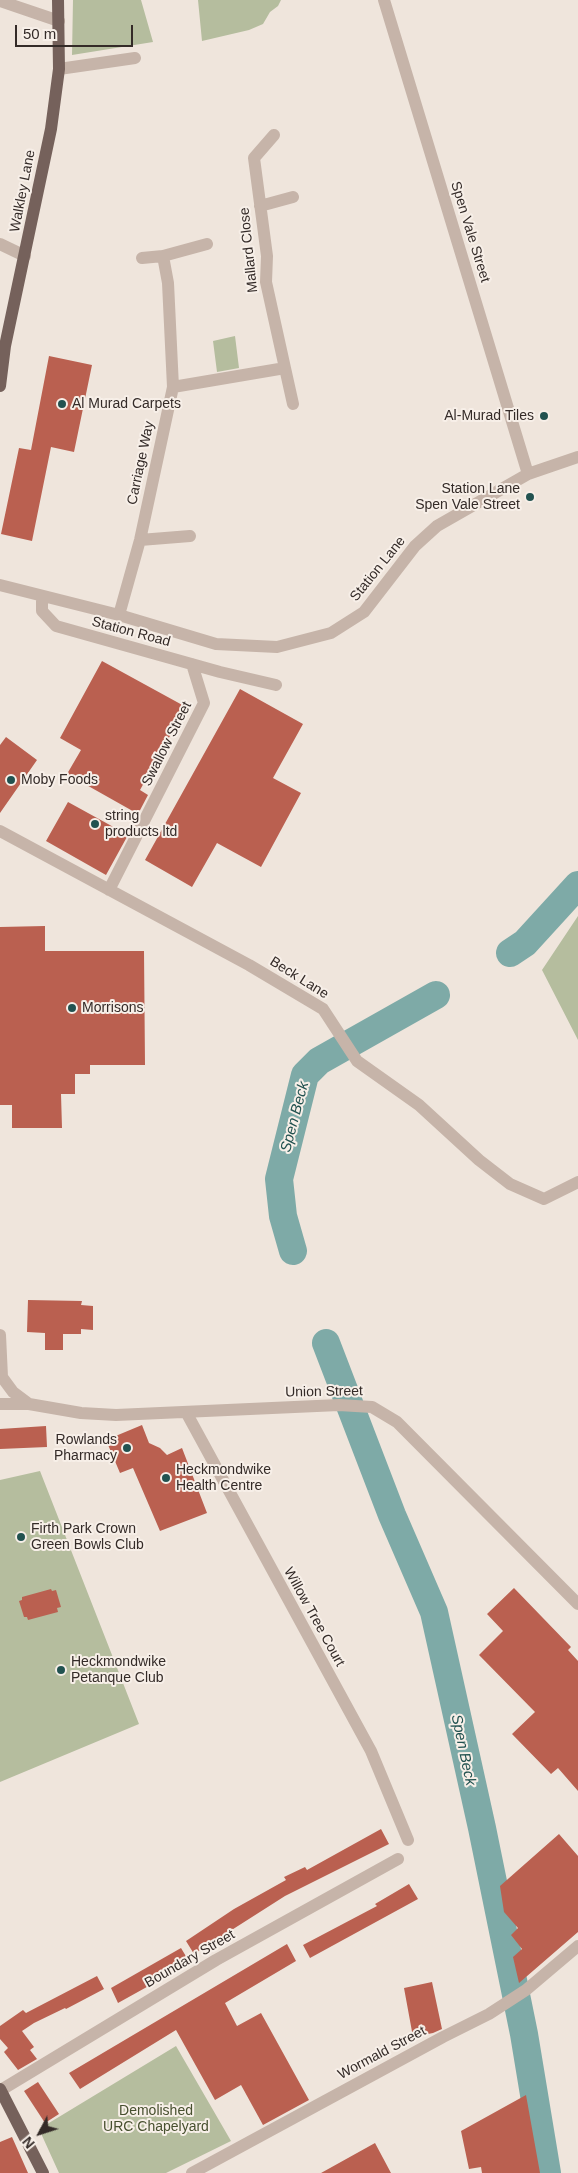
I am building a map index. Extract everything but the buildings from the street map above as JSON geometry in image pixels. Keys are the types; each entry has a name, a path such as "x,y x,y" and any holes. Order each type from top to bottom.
{"main road":[{"name":"Walkley Lane","path":"0,386 3,345 25,256 51,128 59,69 58,0"},
{"path":"0,2090 43,2173"}],"street":[{"name":"Spen Vale Street","path":"384,0 528,474"},
{"path":"0,1 59,22"},
{"path":"59,69 135,58"},
{"name":"Mallard Close","path":"274,136 254,158 267,256 266,282 293,404"},
{"path":"260,206 293,197"},
{"path":"0,244 25,256"},
{"path":"142,258 163,256 208,244"},
{"name":"Carriage Way","path":"119,615 140,540 173,387 168,283 163,256"},
{"path":"173,387 285,368"},
{"name":"Station Lane","path":"42,596 119,615 216,644 277,647 331,633 364,612 415,546 437,526 528,474 578,457"},
{"path":"140,540 190,536"},
{"path":"0,585 42,596"},
{"name":"Station Road","path":"42,596 42,611 56,626 276,685"},
{"name":"Swallow Street","path":"109,890 204,703 192,664"},
{"name":"Beck Lane","path":"0,831 249,965 324,1009 357,1061 419,1105 479,1160 510,1184 544,1199 578,1182"},
{"path":"0,1336 0,1367 2,1377 13,1392 29,1404"},
{"name":"Union Street","path":"0,1404 29,1404 81,1414 116,1415 339,1405 372,1407 397,1422 576,1598"},
{"name":"Willow Tree Court","path":"186,1412 279,1586 371,1751 408,1840"},
{"name":"Boundary Street","path":"0,2090 216,1960 398,1859"},
{"name":"Wormald Street","path":"192,2173 489,2014 526,1990 578,1946"}],"green space":[{"path":"73,0 141,0 153,42 72,55"},
{"path":"198,0 281,0 278,6 270,12 263,24 249,30 202,41"},
{"path":"235,336 239,368 217,372 213,341"},
{"path":"578,916 578,1040 542,970"},
{"path":"40,1471 139,1724 0,1782 0,1480"},
{"name":"Demolished URC Chapelyard","path":"176,2046 231,2141 166,2173 59,2173 39,2129"}],"waterway":[{"name":"Spen Beck","path":"510,953 525,943 578,885"},
{"name":"Spen Beck","path":"293,1251 283,1216 279,1179 305,1075 319,1061 436,995"},
{"name":"Spen Beck","path":"326,1343 392,1515 434,1612 482,1828 524,2034 547,2173"}],"place":[{"name":"Al Murad Carpets","path":"62,404"},
{"name":"Al-Murad Tiles","path":"544,416"},
{"name":"Station Lane Spen Vale Street","path":"530,497"},
{"name":"Moby Foods","path":"11,780"},
{"name":"string products ltd","path":"95,824"},
{"name":"Morrisons","path":"72,1008"},
{"name":"Rowlands Pharmacy","path":"127,1448"},
{"name":"Heckmondwike Health Centre","path":"166,1478"},
{"name":"Firth Park Crown Green Bowls Club","path":"21,1537"},
{"name":"Heckmondwike Petanque Club","path":"61,1670"}]}
